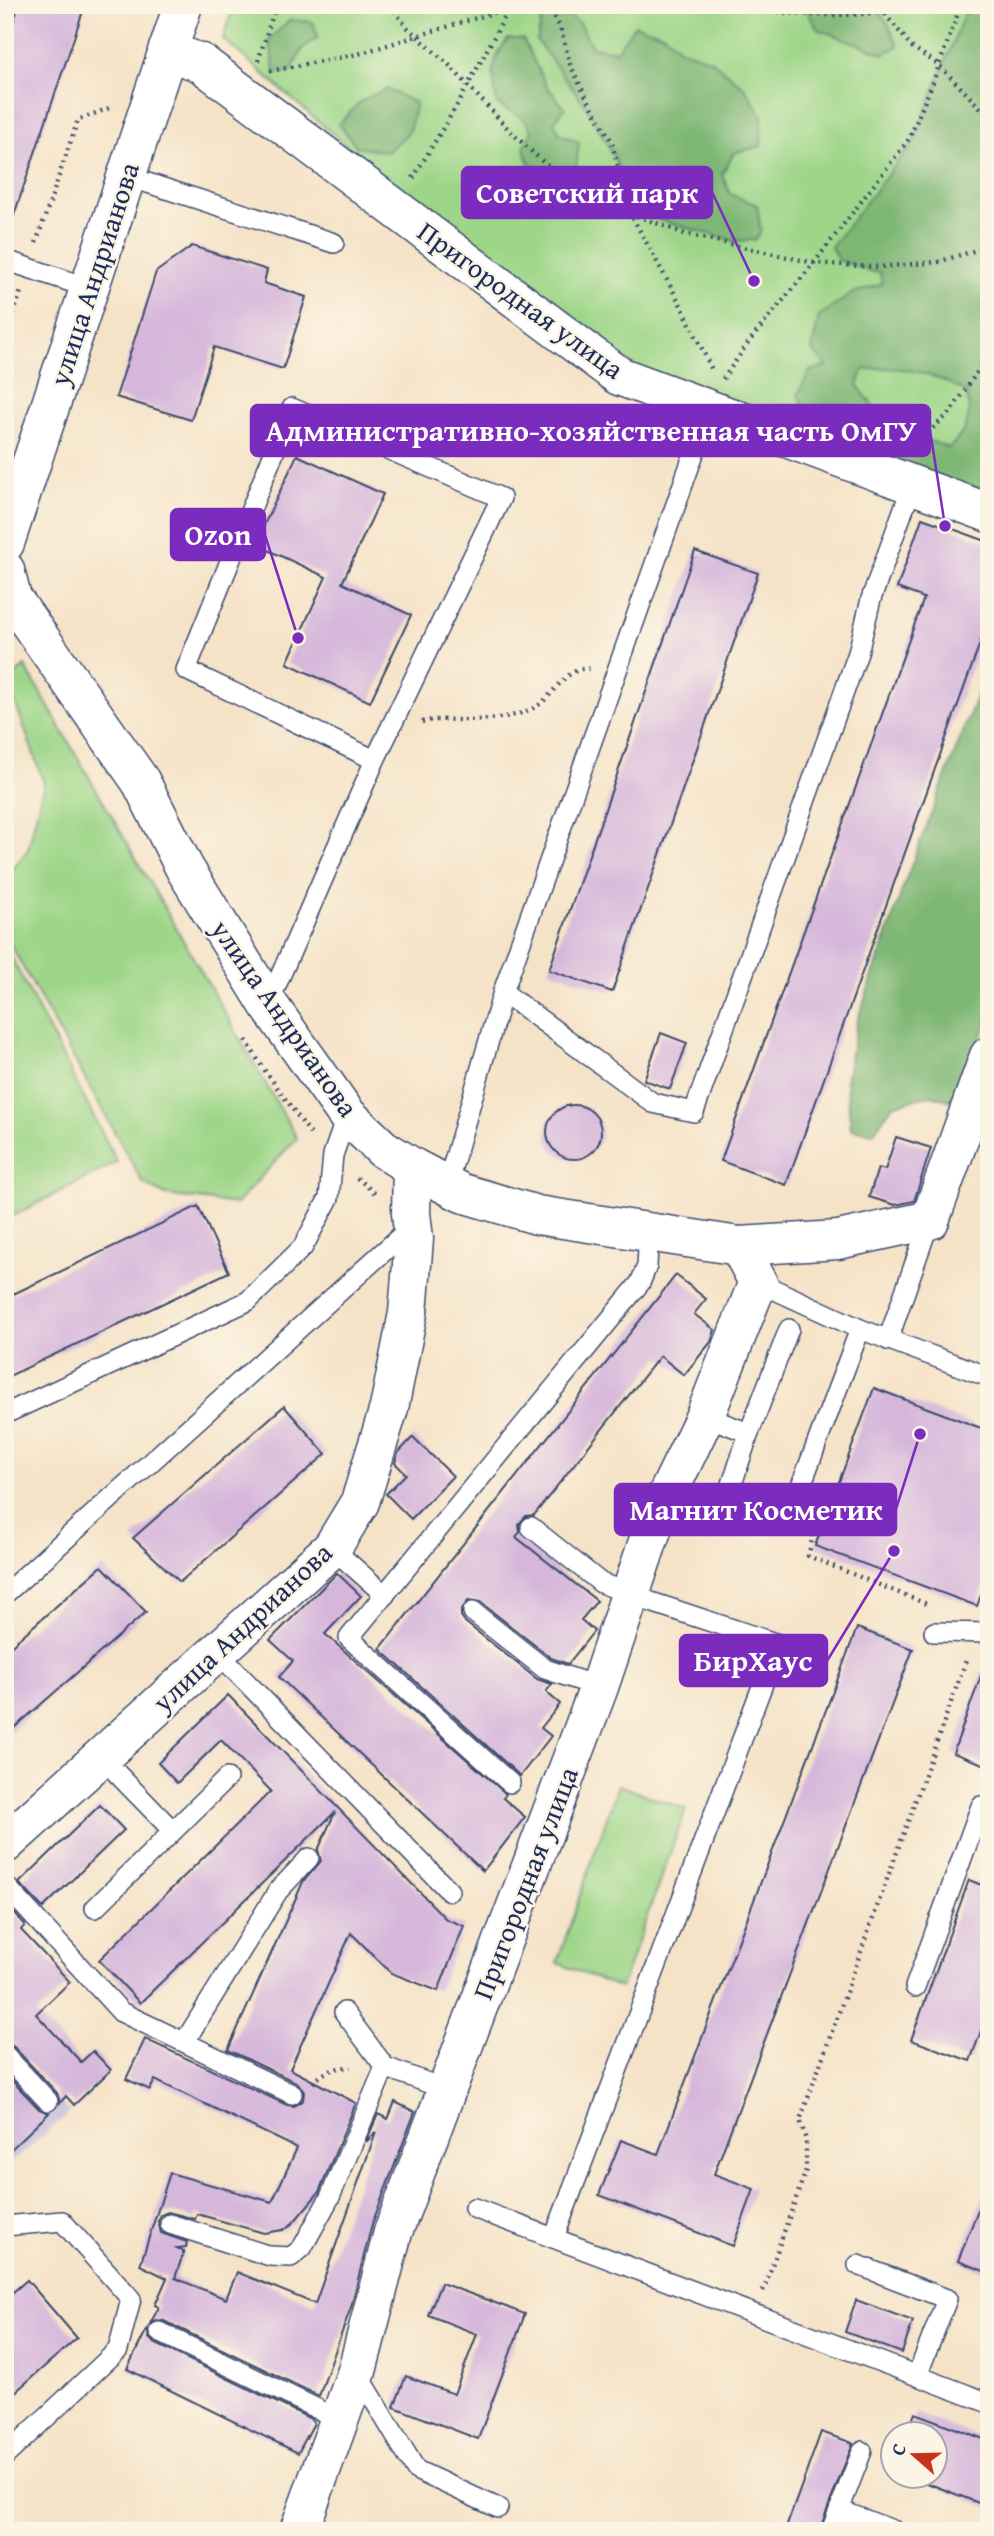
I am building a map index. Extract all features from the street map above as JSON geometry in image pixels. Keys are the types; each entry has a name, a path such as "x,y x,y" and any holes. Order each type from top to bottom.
{"street":[{"name":"улица Андрианова","path":"5,543 183,5"},
{"name":"Пригородная улица","path":"167,51 201,63 620,376 989,513"},
{"name":"улица Андрианова","path":"5,570 12,598 141,782 185,869 268,1004 347,1115 383,1149 412,1167 411,1213 414,1224 408,1313 389,1408 360,1502 332,1548 5,1844"},
{"path":"412,1167 462,1193 537,1215 740,1246 838,1240 930,1220 989,1056"},
{"path":"740,1246 758,1282"},
{"name":"Пригородная улица","path":"299,2531 356,2371 393,2232 599,1687 656,1518 705,1416 758,1282"}],"lane":[{"path":"126,176 334,243"},
{"path":"5,260 89,288"},
{"path":"268,1004 375,760 501,498 292,408 186,670 375,760"},
{"path":"447,1185 503,992 709,411"},
{"path":"503,992 653,1103 694,1112 858,653 871,599 912,486"},
{"path":"5,1414 248,1301 303,1247 329,1198 333,1155 347,1115"},
{"path":"888,1340 930,1220"},
{"path":"5,1594 414,1224"},
{"path":"510,1783 349,1638 640,1283 647,1266 649,1231"},
{"path":"758,1282 860,1329 989,1377"},
{"path":"789,1329 730,1490 791,1512 860,1329"},
{"path":"705,1416 749,1433"},
{"path":"531,1527 601,1583 778,1644 554,2238"},
{"path":"332,1548 385,1595"},
{"path":"472,1612 545,1669 599,1687"},
{"path":"934,1632 982,1633"},
{"path":"217,1652 449,1891"},
{"path":"101,1757 173,1831"},
{"path":"95,1908 227,1778"},
{"path":"915,1987 981,1806 989,1809"},
{"path":"185,2041 278,1891 309,1858"},
{"path":"5,1885 121,2012 292,2094"},
{"path":"344,2012 385,2067 447,2090"},
{"path":"5,2055 48,2101"},
{"path":"170,2224 270,2256 291,2257 302,2248 330,2197 385,2067"},
{"path":"474,2208 989,2403"},
{"path":"5,2226 62,2221 131,2299 118,2350 5,2456"},
{"path":"858,2265 947,2299 917,2376"},
{"path":"159,2332 340,2420"},
{"path":"356,2371 416,2470 498,2508"},
{"path":"831,2531 862,2451"},
{"path":"839,2510 895,2531"}],"path":[{"path":"258,62 276,5"},
{"path":"390,5 513,134 568,185 630,213 685,234 814,263 878,267 938,262 989,246"},
{"path":"267,71 358,54 519,5"},
{"path":"547,5 560,27 570,64 611,140 630,213 683,309 718,385 751,339 814,263 909,139 961,5"},
{"path":"736,5 823,16 884,13 918,5"},
{"path":"394,208 468,85 510,7"},
{"path":"884,13 912,47 939,65 989,117"},
{"path":"5,15 15,18"},
{"path":"5,341 78,120 113,106"},
{"path":"912,486 913,461 925,436 950,413 989,354"},
{"path":"395,718 411,725 432,720 513,716 540,703 562,679 587,668 617,675"},
{"path":"755,2315 806,2170 806,2140 800,2120 982,1633 962,1619 808,1556 813,1536 791,1512"},
{"path":"292,2094 305,2093 320,2076 338,2067 385,2067"}],"shaded area":[{"path":"5,2045 70,2112 5,2168"}],"green space":[{"path":"234,5 989,5 989,499 637,368 402,194 223,39"},
{"path":"803,5 874,5 888,24 898,46 884,54 818,29"},
{"path":"968,5 989,5 989,491 917,470 900,459 905,444 930,441 949,448 961,435 969,416 968,401 966,392 954,385 904,369 863,370 858,386 873,406 881,430 869,440 808,418 798,394 810,371 827,366 812,350 819,316 853,293 882,284 880,272 872,272 838,260 831,247 914,141"},
{"path":"559,7 579,23 592,47 616,51 635,25 664,34 680,49 711,60 745,88 762,116 761,146 734,153 722,174 730,194 757,205 761,231 755,240 734,241 656,219 632,200 614,157 588,109 537,41 542,16"},
{"path":"290,20 313,22 318,37 303,48 290,73 275,72 269,39"},
{"path":"508,39 523,39 546,85 565,108 554,122 560,134 579,142 576,170 561,184 539,176 531,168 524,147 532,131 525,120 497,104 495,62"},
{"path":"386,89 416,103 409,132 387,152 357,147 339,124 361,101"},
{"path":"989,664 989,1016 964,1086 955,1102 931,1095 893,1105 873,1133 851,1129 846,1081 857,1022 905,882"},
{"path":"25,666 297,1138 236,1204 166,1195 143,1183 9,942 5,880 28,849 44,783 13,696 14,675"},
{"path":"8,951 117,1162 5,1220 5,953"},
{"path":"618,1785 686,1809 621,1988 557,1963"}],"building":[{"path":"19,5 85,5 10,227 5,227 5,47"},
{"path":"192,246 267,270 264,283 306,297 283,369 214,347 191,420 116,397 156,272"},
{"path":"297,455 383,494 342,583 411,615 370,702 287,663 326,577 255,544"},
{"path":"922,518 989,542 989,618 786,1185 721,1161 924,598 897,588"},
{"path":"695,551 758,573 612,992 549,970"},
{"path":"661,1033 687,1043 670,1089 644,1080"},
{"path":"574,1105 593,1113 601,1132 593,1151 574,1159 555,1151 547,1132 555,1113"},
{"path":"896,1137 931,1148 914,1201 895,1205 869,1197 878,1168 885,1170"},
{"path":"198,1206 229,1272 5,1378 5,1298"},
{"path":"676,1275 706,1299 694,1314 715,1330 711,1342 684,1375 660,1356 534,1515 526,1516 519,1524 520,1532 516,1537 597,1601 581,1620 594,1631 568,1664 551,1658 480,1602 469,1600 461,1610 465,1622 537,1679 552,1684 546,1692 560,1704 541,1728 551,1736 520,1776 380,1649"},
{"path":"874,1388 989,1431 989,1573 977,1606 815,1546"},
{"path":"284,1406 326,1454 180,1582 133,1538"},
{"path":"413,1437 453,1476 411,1519 386,1494 406,1474 395,1463 398,1453"},
{"path":"102,1566 146,1612 5,1736 5,1651"},
{"path":"337,1573 361,1596 325,1634 506,1794 503,1798 525,1817 483,1871 279,1677 293,1661 270,1640"},
{"path":"857,1628 913,1649 714,2174 754,2189 733,2246 599,2195 621,2140 658,2154"},
{"path":"986,1662 989,1663 989,1766 953,1753"},
{"path":"228,1695 446,1919 464,1926 438,1991 391,1973 351,1933 290,2069 356,2103 319,2192 293,2223 283,2230 264,2233 197,2214 195,2219 168,2212 161,2215 158,2221 161,2233 187,2242 186,2247 177,2248 184,2251 175,2278 226,2299 237,2272 315,2304 376,2132 366,2142 378,2114 388,2119 395,2102 415,2112 372,2224 351,2307 319,2396 164,2321 157,2320 150,2324 159,2307 155,2305 167,2278 140,2265 170,2173 272,2202 297,2148 155,2080 150,2090 126,2079 145,2039 287,2105 294,2106 303,2100 304,2092 298,2083 228,2050 303,1882 321,1861 318,1850 335,1812 140,2003 99,1960 271,1791 221,1740 177,1783 158,1763"},
{"path":"100,1805 124,1830 43,1908 19,1883"},
{"path":"969,1880 989,1888 989,2009 970,2061 911,2040"},
{"path":"5,1903 25,1925 21,1930 70,1982 36,2014 81,2062 93,2051 111,2070 74,2105 66,2096 60,2103 57,2093 14,2047 5,2043"},
{"path":"5,2073 39,2109 49,2113 5,2155"},
{"path":"989,2187 989,2273 958,2261"},
{"path":"27,2280 77,2338 5,2401 5,2299"},
{"path":"441,2283 525,2314 478,2439 394,2407 406,2376 454,2394 477,2334 428,2315"},
{"path":"856,2300 913,2321 902,2353 845,2332"},
{"path":"147,2329 149,2338 154,2343 311,2419 314,2423 298,2453 127,2369"},
{"path":"915,2413 934,2420 912,2420"},
{"path":"948,2425 989,2441 989,2507 945,2490 948,2490"},
{"path":"821,2432 853,2443 819,2531 785,2531"}],"place":[{"name":"Советский парк","path":"754,281"},
{"name":"Административно-хозяйственная часть ОмГУ","path":"945,526"},
{"name":"Ozon","path":"298,638"},
{"name":"Магнит Косметик","path":"920,1434"},
{"name":"БирХаус","path":"894,1551"}]}
